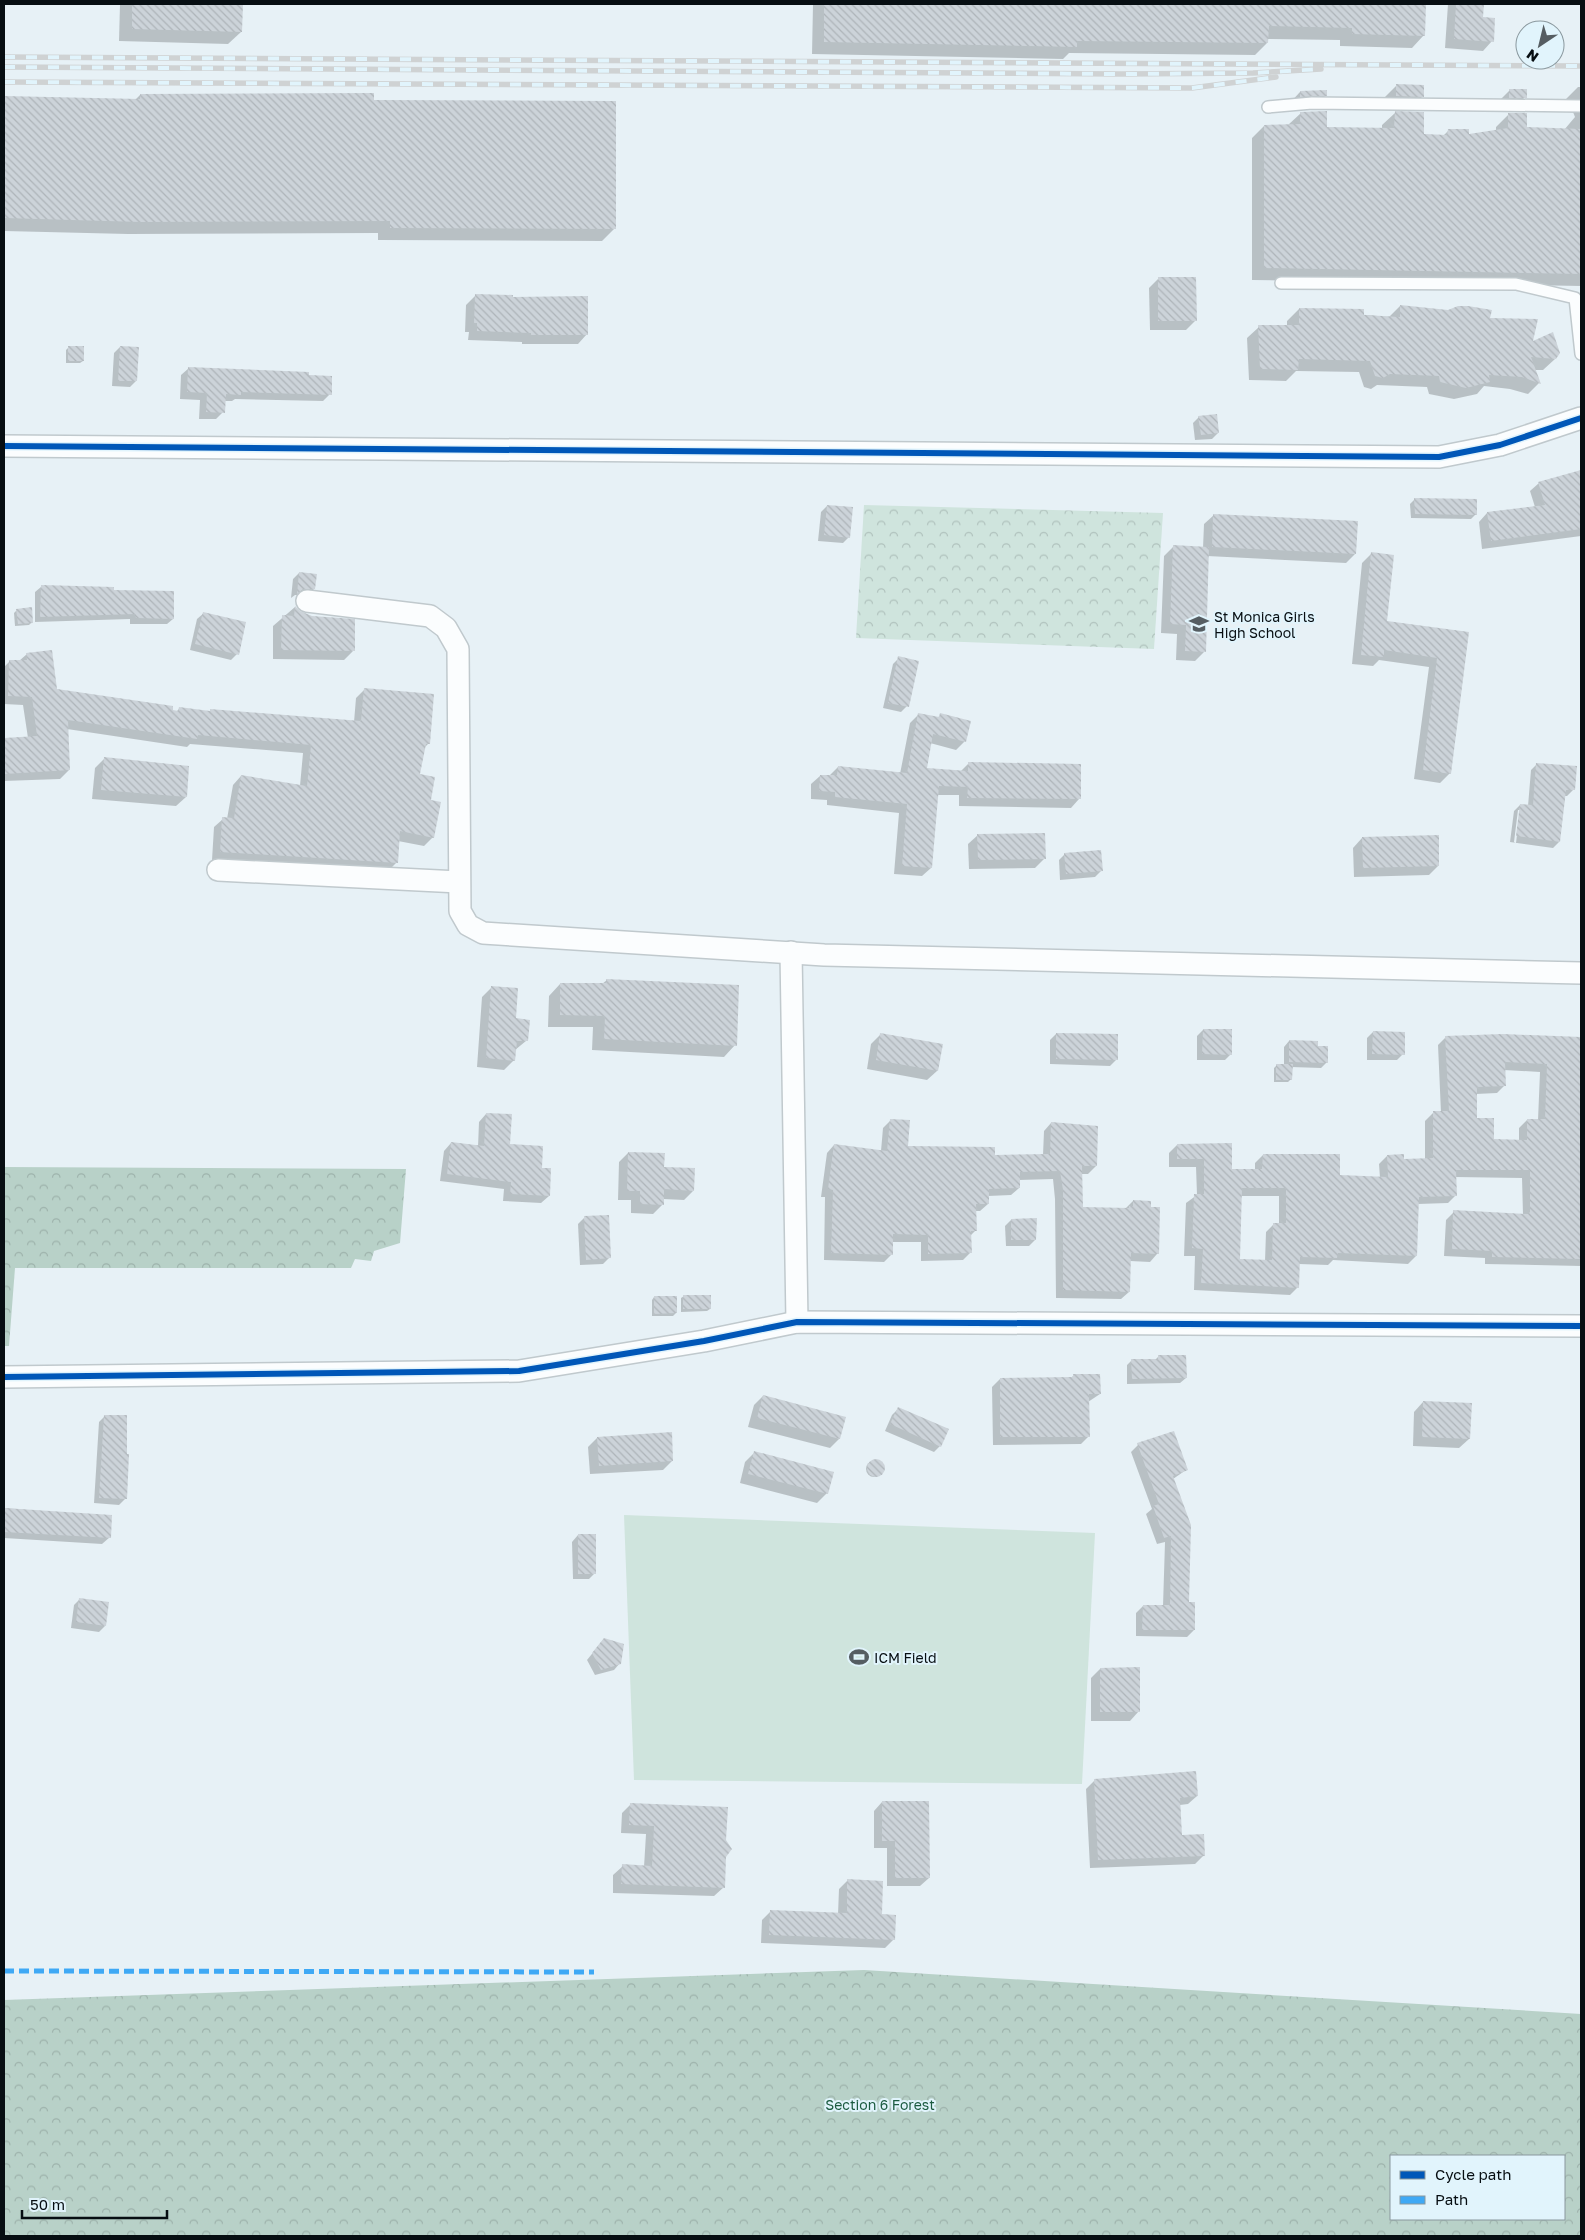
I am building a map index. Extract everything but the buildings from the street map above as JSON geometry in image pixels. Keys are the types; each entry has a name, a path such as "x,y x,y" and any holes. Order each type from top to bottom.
{"street":[{"path":"4,446 1439,456 1500,445 1581,418"},
{"path":"307,601 430,616 446,628 458,649 460,910 468,925 483,933 824,955 1581,974"},
{"path":"218,870 459,882"},
{"path":"791,952 797,1322"},
{"path":"4,1377 519,1371 704,1341 797,1322 1581,1326"}],"lane":[{"path":"1268,107 1312,103 1581,106"},
{"path":"1281,283 1516,284 1575,298 1581,354"}],"green space":[{"path":"864,505 1163,513 1154,649 856,638"},
{"path":"4,1167 406,1169 400,1243 374,1251 371,1261 355,1259 351,1268 15,1268 9,1346 4,1346"},
{"name":"ICM Field","path":"624,1515 1095,1533 1082,1784 634,1780"},
{"name":"Section 6 Forest","path":"864,1970 1581,2014 1581,2236 4,2236 4,2000"}],"railway":[{"path":"4,57 1581,66"},
{"path":"4,67 1121,74 1253,73 1321,69"},
{"path":"4,82 1192,88 1276,77"}],"marked path":[{"path":"4,1971 594,1972"}],"cycle path":[{"path":"4,446 1439,457 1500,445 1581,418"},
{"path":"4,1377 519,1371 704,1341 797,1322 1581,1326"}],"place":[{"name":"St Monica Girls High School","path":"1199,624"},
{"name":"ICM Field","path":"859,1657"}]}
